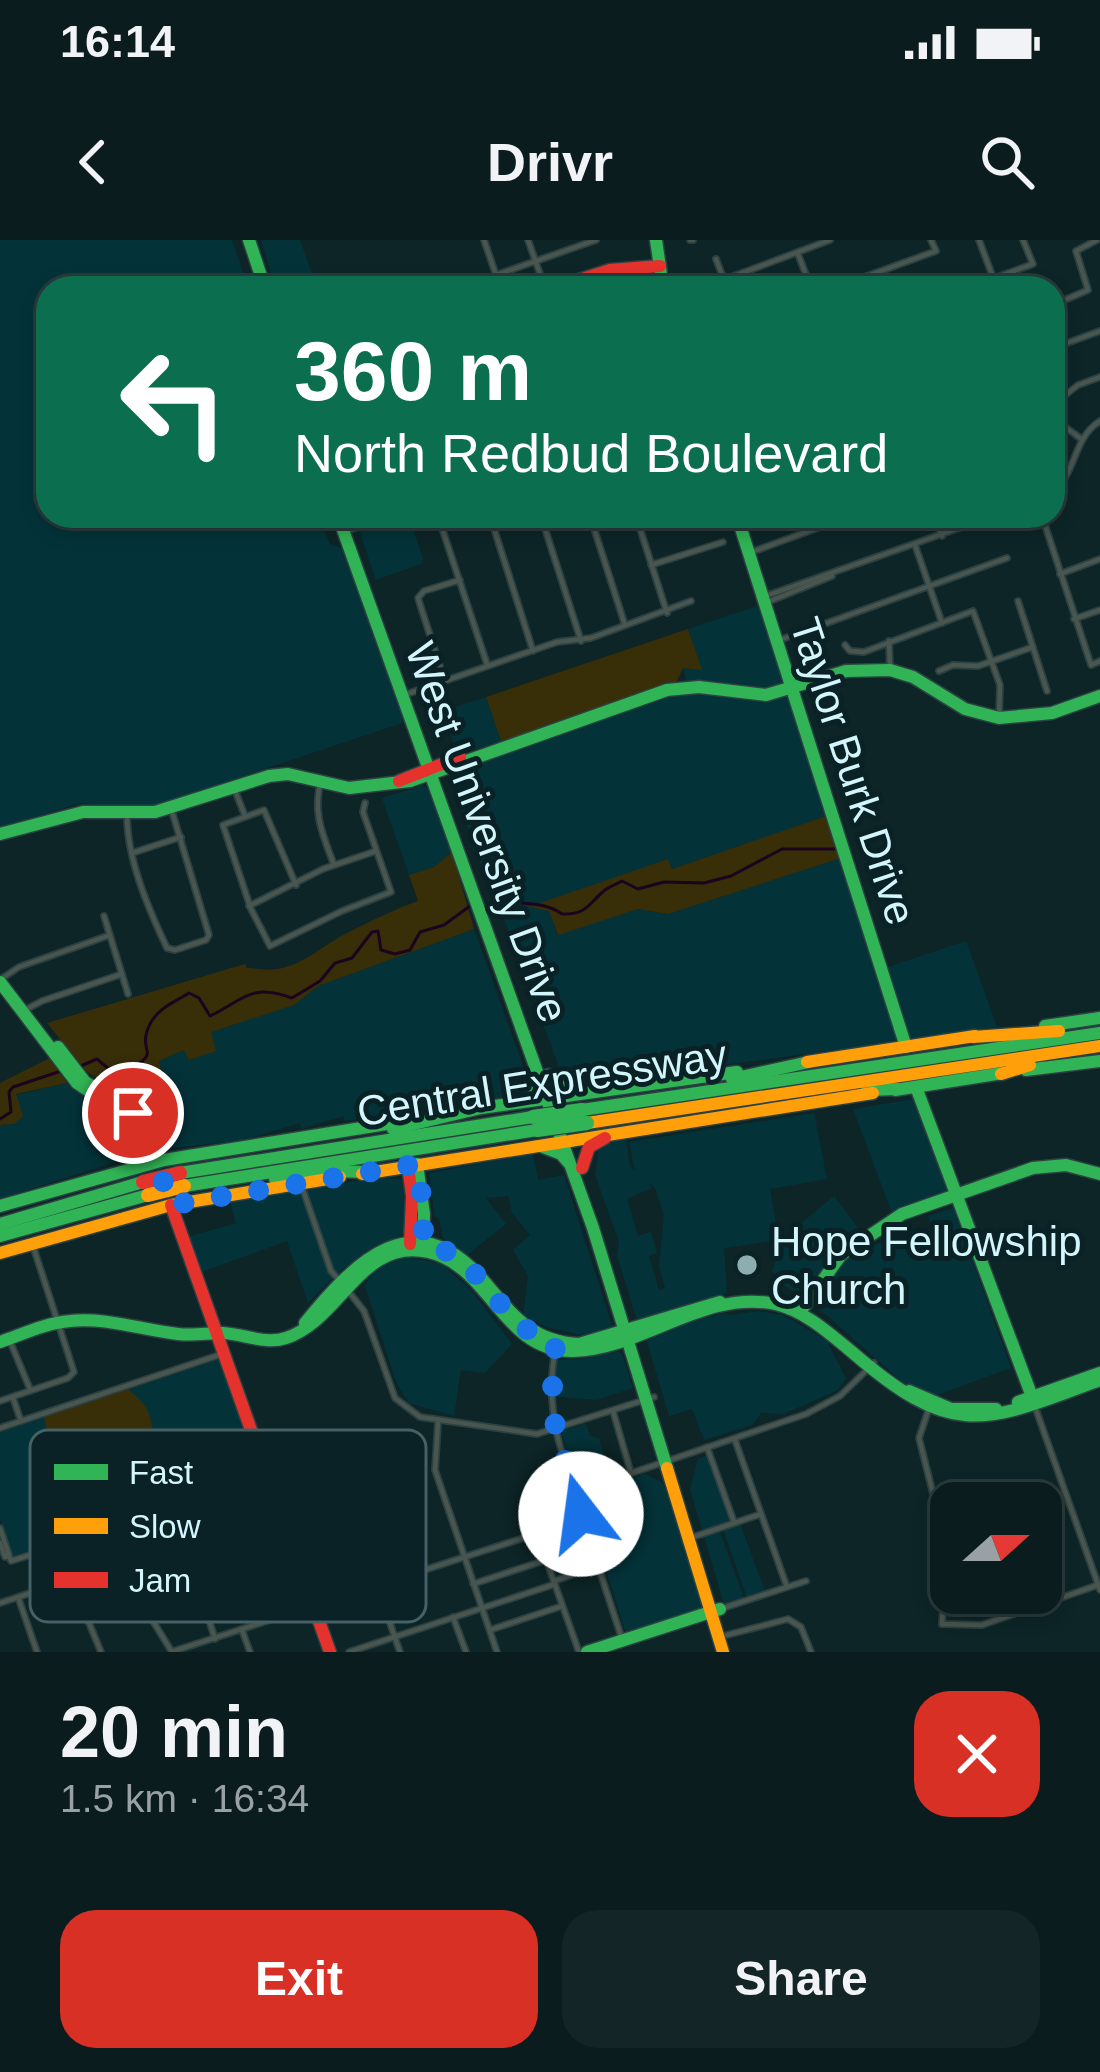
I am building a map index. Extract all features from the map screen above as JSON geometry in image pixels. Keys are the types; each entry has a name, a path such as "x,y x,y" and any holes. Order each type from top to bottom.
{"main road":[{"path":"656,240 657,276"},
{"path":"245,242 257,276"},
{"path":"594,276 623,268 655,272"},
{"name":"West University Drive","path":"347,528 577,1167 727,1652"},
{"name":"Taylor Burk Drive","path":"741,528 906,1047"},
{"path":"0,834 77,812 127,814 171,808 288,774 349,788 399,781 667,690 699,687 751,696 846,671 890,670 913,677 965,709 999,718 1052,713 1100,696"},
{"path":"1,977 88,1092 128,1113 146,1132 252,1430"},
{"path":"0,1215 137,1166 215,1150 578,1092 973,1037 1100,1025"},
{"name":"Central Expressway","path":"585,1116 630,1102 1100,1025"},
{"path":"215,1150 171,1166 177,1193 188,1186 301,1182 543,1148 1100,1054"},
{"name":"Central Expressway","path":"0,1215 124,1186 188,1186 585,1116 657,1112 1100,1054"},
{"path":"630,1102 809,1062"},
{"path":"522,1100 542,1073 578,1092"},
{"path":"920,1086 1033,1401"},
{"path":"657,1112 665,1117 692,1115 898,1089"},
{"path":"578,1092 568,1102 580,1136 600,1139"},
{"path":"522,1100 541,1106 551,1134 543,1148"},
{"path":"236,1162 278,1148 406,1127 481,1108"},
{"name":"Central Expressway","path":"188,1186 236,1162 535,1124"},
{"path":"543,1148 577,1167 600,1139"},
{"path":"413,1165 416,1246"},
{"path":"0,1249 156,1202 148,1171 137,1166"},
{"path":"801,1310 831,1265 862,1238 902,1214 1040,1166 1100,1174"},
{"path":"188,1186 367,1172"},
{"path":"91,1225 171,1205 188,1186"},
{"name":"Central Expressway","path":"0,1236 146,1188"},
{"path":"0,1249 49,1221"},
{"path":"5,1340 79,1320 196,1336 218,1333 278,1340 304,1329 376,1251 416,1246 459,1265 515,1332 555,1347 584,1350 677,1314 767,1298 801,1310 903,1395 976,1418 1099,1377"},
{"path":"630,1333 656,1329 725,1304"},
{"path":"656,1329 676,1320 677,1314"},
{"path":"583,1652 716,1610"},
{"name":"West University Drive","path":"716,1610 727,1635 727,1652"},
{"path":"319,1622 330,1652"}],"street":[{"path":"484,240 496,275 596,240"},
{"path":"528,240 544,276"},
{"path":"734,276 830,240"},
{"path":"875,276 936,251 932,240"},
{"path":"980,240 993,276"},
{"path":"1000,276 1033,264 1023,240"},
{"path":"1065,299 1088,290 1076,251 1097,240"},
{"path":"797,252 806,276"},
{"path":"716,260 722,276"},
{"path":"652,276 655,272"},
{"path":"1065,344 1100,331"},
{"path":"1065,396 1100,377"},
{"path":"1065,480 1080,438 1100,421"},
{"path":"1065,427 1080,438"},
{"path":"442,528 488,666"},
{"path":"494,528 533,651"},
{"path":"545,528 581,641"},
{"path":"594,528 625,627"},
{"path":"640,528 667,613"},
{"path":"749,553 817,528"},
{"path":"939,528 942,536"},
{"path":"764,600 962,528"},
{"path":"1046,528 1090,664 1100,661"},
{"path":"651,565 723,542"},
{"path":"915,544 942,623"},
{"path":"777,641 1007,559"},
{"path":"1060,574 1100,559"},
{"path":"444,681 418,598 424,591 460,580"},
{"path":"1018,601 1047,691"},
{"path":"407,694 691,602"},
{"path":"1074,619 1100,610"},
{"path":"845,645 857,653 973,611 1000,686 999,718"},
{"path":"889,641 890,670"},
{"path":"939,671 992,662 1033,647"},
{"path":"321,781 316,818 334,865"},
{"path":"234,788 245,817"},
{"path":"296,885 264,810 223,825 249,906 270,946 342,910 392,892 363,812 364,803"},
{"path":"127,814 132,853 155,923 170,951 208,938 203,906 171,808"},
{"path":"132,853 181,837"},
{"path":"249,906 376,850"},
{"path":"104,916 128,994"},
{"path":"1,977 110,935"},
{"path":"25,1010 122,974"},
{"path":"301,1182 331,1270 364,1311 395,1398 413,1414 528,1433 557,1429 650,1399"},
{"path":"0,1401 74,1372 32,1243"},
{"path":"5,1340 31,1391"},
{"path":"555,1347 550,1399 573,1480 586,1493"},
{"path":"0,1428 225,1353"},
{"path":"623,1641 582,1520 586,1493 598,1484 828,1403 872,1365"},
{"path":"12,1397 21,1421"},
{"path":"930,1406 919,1438 946,1550 942,1624 992,1623 1099,1587 1033,1401"},
{"path":"613,1411 631,1473"},
{"path":"439,1421 434,1466 497,1652"},
{"path":"734,1438 787,1587"},
{"path":"707,1447 734,1522"},
{"path":"693,1537 761,1514"},
{"path":"426,1570 582,1520"},
{"path":"0,1529 10,1558"},
{"path":"538,1534 583,1652"},
{"path":"0,1543 5,1557 30,1552"},
{"path":"472,1585 546,1560"},
{"path":"349,1652 598,1566"},
{"path":"716,1610 806,1581"},
{"path":"0,1603 30,1593"},
{"path":"18,1597 37,1652"},
{"path":"490,1630 562,1606"},
{"path":"453,1617 465,1652"},
{"path":"727,1635 788,1618 801,1627 811,1652"},
{"path":"89,1622 101,1652"},
{"path":"154,1622 174,1652 267,1622"},
{"path":"210,1622 215,1639"},
{"path":"389,1622 400,1652"},
{"path":"242,1630 250,1652"}],"shaded area":[{"path":"0,240 232,240 244,276 36,276 36,528 325,528 330,544 344,549 405,722 150,807 80,803 0,828"},
{"path":"261,240 300,240 313,276 272,276"},
{"path":"413,528 421,564 376,580 359,530"},
{"path":"760,605 829,815 672,869 668,859 550,911 557,934 638,909 668,914 841,858 899,1037 896,1042 581,1084 562,1075 448,771 689,690 683,668 701,669 688,629"},
{"path":"688,629 702,670 683,668 676,683 501,741 486,697"},
{"path":"486,697 501,741 457,755 443,711"},
{"path":"423,785 452,852 434,867 409,875 382,798"},
{"path":"829,815 841,858 668,914 638,909 558,935 549,911 531,907 499,917 668,859 672,869"},
{"path":"452,852 474,929 318,986 294,1005 211,1032 216,1051 189,1060 184,1050 159,1061 162,1073 112,1089 86,1071 47,1023 245,964 270,970 295,964 347,933 418,901 409,875 434,867"},
{"path":"474,929 527,1077 516,1095 345,1121 343,1116 302,1129 299,1123 245,1140 163,1149 131,1084 161,1073 159,1061 185,1049 216,1051 210,1032 293,1005 318,986"},
{"path":"966,941 997,1027 910,1039 888,967"},
{"path":"50,1058 67,1083 16,1094 23,1116 14,1124 0,1125 0,1083"},
{"path":"67,1083 124,1125 139,1150 136,1155 0,1199 0,1125 14,1124 15,1095"},
{"path":"914,1099 949,1192 892,1213 853,1109"},
{"path":"814,1113 827,1179 770,1189 779,1240 724,1248 727,1293 638,1323 617,1256 619,1242 595,1175 598,1152 607,1142 626,1139 635,1171 629,1142","holes":["646,1181 655,1188 664,1215 659,1266 665,1288 659,1290 649,1256 657,1253 651,1232 638,1236 627,1199 652,1188"]},
{"path":"533,1154 538,1180 564,1175 612,1326 581,1335 546,1327 523,1315 528,1276 513,1250 530,1235 512,1213 508,1196 486,1198 506,1224 467,1255 443,1238 429,1173"},
{"path":"376,1178 402,1179 407,1231 342,1269 308,1303 287,1241 201,1272 188,1237 236,1223 229,1200"},
{"path":"834,1196 871,1245 891,1240 894,1248 934,1234 928,1216 953,1208 1011,1368 928,1398 777,1280 772,1270 780,1251 799,1225"},
{"path":"404,1257 441,1263 472,1291 512,1344 485,1373 461,1370 454,1416 409,1403 397,1384 365,1286 375,1269"},
{"path":"723,1313 783,1315 826,1340 846,1378 838,1390 784,1414 761,1413 752,1425 704,1440 692,1409 669,1416 645,1335"},
{"path":"614,1350 622,1354 633,1388 596,1400 553,1396 556,1360 584,1359"},
{"path":"223,1358 247,1430 30,1430 30,1550 13,1556 0,1518 0,1432"},
{"path":"128,1389 147,1409 153,1430 47,1430 44,1417"},
{"path":"586,1424 590,1436 599,1438 610,1475 589,1479 574,1471 561,1431"},
{"path":"707,1455 732,1520 718,1527 744,1598 724,1604 690,1489 698,1459"},
{"path":"645,1474 663,1483 702,1603 698,1610 630,1631 625,1630 586,1506 600,1489"},
{"path":"740,1523 765,1592 747,1598 723,1529"}],"waterway":[{"path":"492,902 538,905 570,914 582,911 622,881 638,889 664,882 704,883 731,876 782,849 838,849"},
{"path":"76,1068 97,1059 116,1075 142,1061 154,1018 189,993 199,998 210,1016 257,993 292,998 320,981 335,963 352,958 372,932 378,931 381,950 395,954 410,950 420,932 444,925 470,906"},
{"path":"0,1119 11,1112 13,1087 61,1071"}],"traffic: fast":[{"path":"249,240 261,276"},
{"path":"656,240 661,276"},
{"path":"342,528 593,1228 667,1468"},
{"path":"741,528 906,1047"},
{"path":"0,834 83,812 155,812 269,776 288,774 349,788 410,781 667,690 699,687 766,695 846,671 890,670 913,677 965,709 999,718 1052,713 1100,696"},
{"path":"0,982 77,1083 130,1119 154,1161"},
{"path":"1045,1026 1100,1018"},
{"path":"582,1110 1100,1033"},
{"path":"58,1047 85,1082 115,1099"},
{"path":"1026,1070 1100,1061"},
{"path":"732,1079 809,1062"},
{"path":"481,1108 737,1072"},
{"path":"895,1090 1003,1073"},
{"path":"522,1101 533,1089 536,1075"},
{"path":"548,1075 561,1087 578,1092"},
{"path":"916,1087 1034,1402"},
{"path":"867,1090 898,1089"},
{"path":"393,1129 481,1108"},
{"path":"533,1117 582,1110"},
{"path":"180,1173 533,1117"},
{"path":"0,1206 164,1160 399,1122"},
{"path":"537,1130 587,1123"},
{"path":"184,1186 537,1130"},
{"path":"543,1147 569,1163"},
{"path":"417,1164 423,1246"},
{"path":"800,1312 841,1255 902,1214 1033,1168 1066,1165 1100,1174"},
{"path":"275,1179 331,1171 367,1172"},
{"path":"0,1224 143,1182"},
{"path":"0,1236 148,1195"},
{"path":"305,1323 365,1261 410,1243 434,1245 458,1257 524,1324 562,1342 579,1344 720,1302"},
{"path":"0,1342 52,1324 84,1320 178,1334 223,1333 278,1340 305,1329 368,1268 405,1251 428,1252 449,1260 513,1324 549,1348 599,1348 698,1312 749,1302 775,1304 806,1317 887,1380 943,1411 996,1414 1100,1380"},
{"path":"1018,1402 1100,1373"},
{"path":"909,1391 951,1409 996,1409"},
{"path":"587,1652 720,1609"}],"traffic: slow":[{"path":"973,1037 1059,1031"},
{"path":"807,1062 975,1036"},
{"path":"587,1123 1100,1046"},
{"path":"1001,1074 1030,1065"},
{"path":"362,1174 873,1093"},
{"path":"0,1253 171,1205 340,1177"},
{"path":"148,1195 184,1186"},
{"path":"667,1468 723,1652"}],"traffic: jam":[{"path":"591,276 660,266"},
{"path":"399,781 460,757"},
{"path":"582,1168 589,1147 605,1138"},
{"path":"408,1166 410,1244"},
{"path":"143,1182 180,1173"},
{"path":"171,1205 251,1430"},
{"path":"319,1622 330,1652"}],"place":[{"name":"Hope Fellowship Church","path":"747,1265"}],"route":[{"path":"133,1113 148,1136 171,1205 417,1164 423,1243 461,1258 520,1327 556,1343 550,1399 573,1480 586,1493 581,1514"}]}
